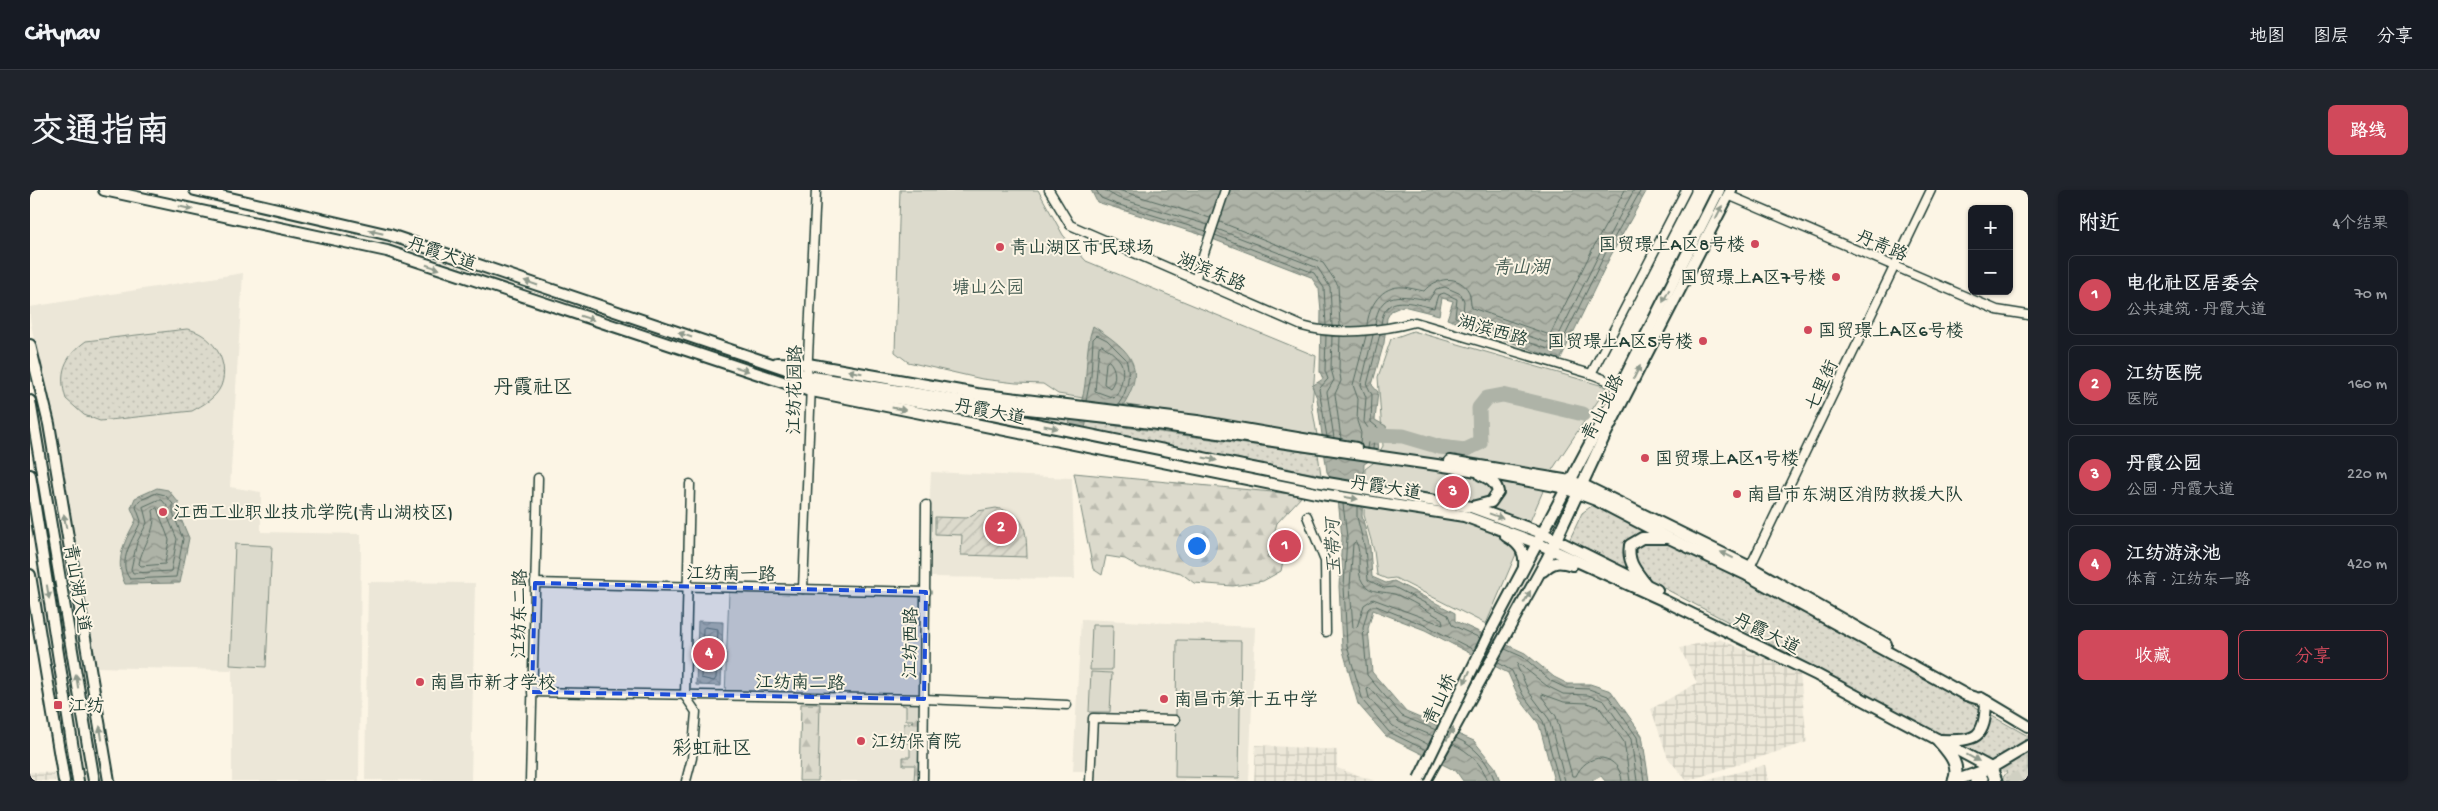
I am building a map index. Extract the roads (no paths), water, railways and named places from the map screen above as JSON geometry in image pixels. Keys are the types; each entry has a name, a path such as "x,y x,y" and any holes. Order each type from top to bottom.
{"highway":[{"path":"1941,740 1954,762 1956,775 1954,781"},
{"path":"1992,768 1996,781"}],"main road":[{"name":"丹霞大道","path":"104,190 387,251 761,375 978,412 1321,482 1471,507 1542,533 1554,545 1598,571 1817,675 1941,740"},
{"name":"丹霞大道","path":"195,190 390,235 764,362 809,384 1321,494 1464,516 1537,543 1554,545 1646,585 1817,671 1992,768"},
{"name":"青山北路","path":"1489,634 1524,572 1542,533 1585,454 1625,387 1726,192"},
{"path":"30,345 49,424 109,781"},
{"name":"丹霞大道","path":"764,362 808,364 977,394 1197,421 1319,445 1568,485"},
{"name":"丹霞大道","path":"809,384 1143,422 1319,445"},
{"name":"青山北路","path":"1504,639 1554,545 1581,489 1625,387"},
{"name":"青山湖大道","path":"30,401 94,781"},
{"path":"1545,476 1567,471 1585,454"},
{"name":"丹霞大道","path":"1378,455 1471,463 1545,476 1609,498 1750,567 2028,726"},
{"path":"1596,455 1592,481 1597,490 1609,498"},
{"path":"1471,470 1493,482 1497,486 1498,492 1491,502 1471,507"},
{"name":"青山湖大道","path":"30,475 78,781"},
{"name":"丹霞大道","path":"1581,489 1596,500 1746,575 1966,696 1986,701"},
{"path":"1490,526 1517,543 1525,558 1524,572"},
{"path":"1646,585 1632,566 1629,552 1630,545 1642,538 1669,538"},
{"path":"1537,578 1548,566 1560,562 1598,571"},
{"path":"30,574 64,781"},
{"name":"青山桥","path":"1422,780 1489,634"},
{"name":"青山桥","path":"1422,780 1504,639"},
{"path":"1941,740 1962,741 1975,737 1984,727 1986,701"},
{"path":"1954,781 1992,768 2028,746"}],"street":[{"name":"江纺花园路","path":"803,590 808,364 816,190"},
{"name":"湖滨东路","path":"1049,190 1070,226 1195,280 1317,330 1387,330"},
{"path":"1195,280 1225,190"},
{"path":"1592,374 1686,190"},
{"name":"七里街","path":"1750,567 1931,190"},
{"name":"丹青路","path":"1726,192 1997,310 2028,315"},
{"name":"湖滨西路","path":"1387,330 1416,322 1592,374 1625,387"},
{"name":"江纺东二路","path":"530,781 538,478"},
{"path":"686,781 692,758 696,712 685,696 690,484"},
{"name":"江纺西路","path":"923,781 926,505"},
{"path":"1306,516 1325,561 1326,632"},
{"name":"江纺南一路","path":"535,583 687,588 926,592"},
{"name":"江纺南二路","path":"532,692 924,699 1067,704"},
{"path":"1090,781 1093,718 1175,720"}],"water":[{"name":"青山湖","path":"1091,190 1647,190 1610,257 1560,360 1447,319 1453,301 1442,298 1439,315 1403,306 1391,311 1387,318 1384,343 1372,385 1378,392 1375,420 1386,426 1388,436 1378,440 1379,455 1364,464 1362,516 1370,548 1372,577 1386,583 1394,581 1455,613 1455,621 1525,653 1554,677 1568,684 1590,684 1611,691 1642,735 1649,781 1605,781 1601,776 1592,781 1554,781 1539,724 1519,698 1508,673 1425,630 1373,610 1368,629 1372,672 1406,712 1474,741 1495,767 1500,781 1463,781 1456,771 1386,736 1358,704 1342,647 1339,586 1342,538 1337,489 1327,472 1317,398 1312,386 1323,379 1320,372 1321,311 1319,289 1311,277 1202,235 1097,202"},
{"path":"1093,326 1107,335 1127,353 1134,373 1133,385 1117,414 1100,404 1096,406 1090,412 1084,432 1061,444 1053,441 1072,418 1081,403 1085,384 1088,345"},
{"path":"157,488 168,490 179,503 178,512 189,538 180,583 125,584 120,567 120,559 124,544 136,520 131,508 135,498"},
{"path":"698,621 723,622 721,686 696,685"}],"waterway":[{"path":"1369,435 1403,436 1440,447 1465,450 1480,443 1479,408 1487,398 1503,395 1583,414"}],"tunnel":[{"path":"1986,776 2028,753"},
{"path":"2010,781 2028,771"}],"place":[{"name":"国贸璟上A区8号楼","path":"1755,244"},
{"name":"青山湖区市民球场","path":"1000,247"},
{"name":"国贸璟上A区7号楼","path":"1836,277"},
{"name":"国贸璟上A区6号楼","path":"1808,330"},
{"name":"国贸璟上A区5号楼","path":"1703,341"},
{"name":"国贸璟上A区1号楼","path":"1645,458"},
{"name":"丹霞公园","path":"1453,492"},
{"name":"南昌市东湖区消防救援大队","path":"1737,494"},
{"name":"江西工业职业技术学院(青山湖校区)","path":"163,512"},
{"name":"江纺医院","path":"1001,528"},
{"name":"电化社区居委会","path":"1285,546"},
{"name":"江纺游泳池","path":"709,654"},
{"name":"南昌市新才学校","path":"420,682"},
{"name":"南昌市第十五中学","path":"1164,699"},
{"name":"江纺","path":"58,705"},
{"name":"江纺保育院","path":"861,741"}],"district":[{"name":"丹霞社区","path":"533,386"},
{"name":"彩虹社区","path":"712,747"}],"park label":[{"name":"塘山公园","path":"988,287"}],"water label":[{"name":"玉带河","path":"1332,547"}]}
